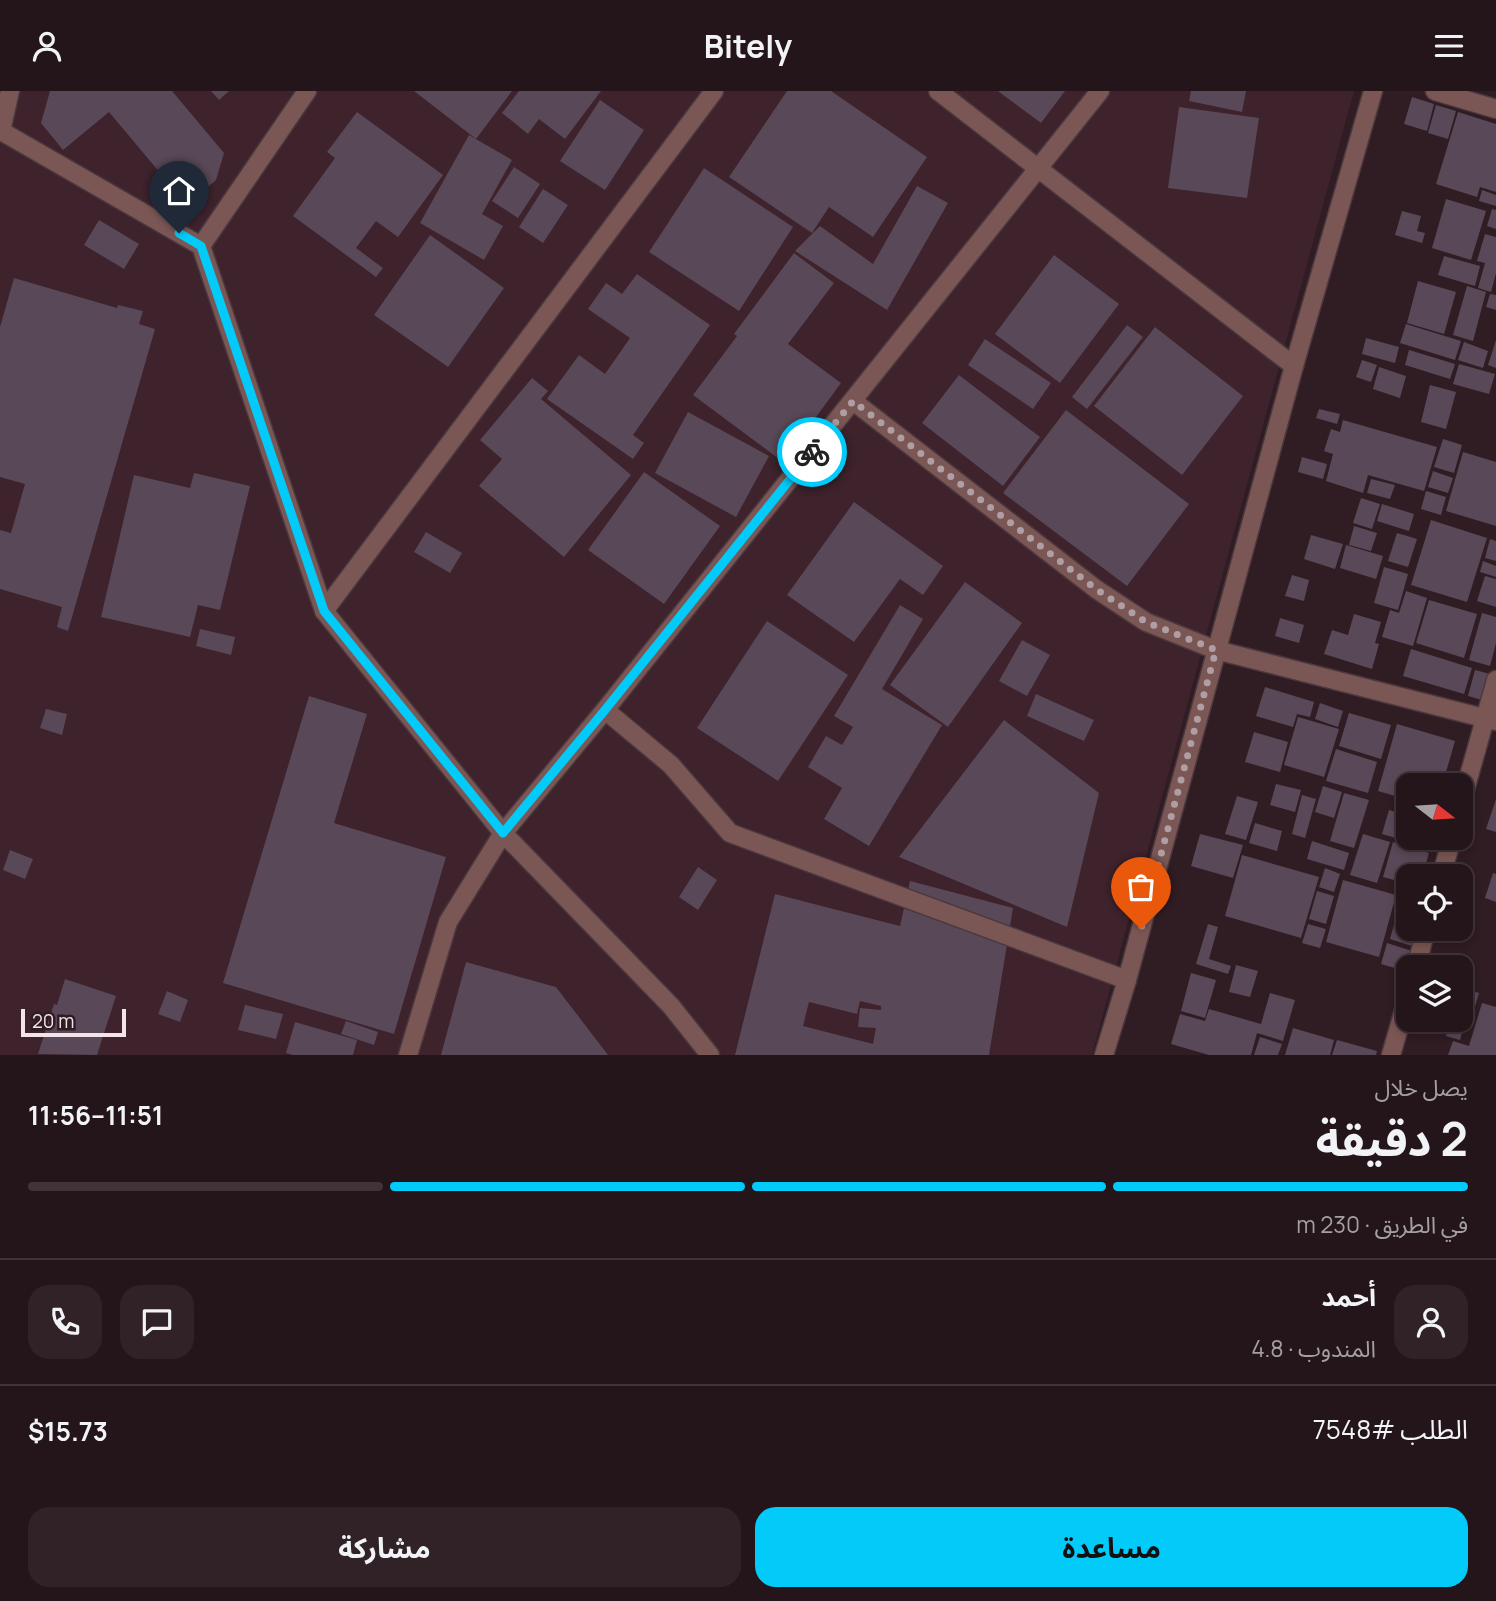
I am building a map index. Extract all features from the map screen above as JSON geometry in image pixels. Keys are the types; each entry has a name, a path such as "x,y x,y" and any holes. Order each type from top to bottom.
{"street":[{"path":"10,91 1,133 201,246 324,611 503,833 671,1006 710,1055"},
{"path":"201,246 307,91"},
{"path":"324,611 714,91"},
{"path":"938,91 1294,366"},
{"path":"408,1055 448,922 503,833 605,710 1100,91"},
{"path":"1104,1055 1127,980 1294,366 1373,91"},
{"path":"1436,91 1496,109"},
{"path":"853,401 1096,589 1146,622 1216,650 1491,720"},
{"path":"1472,773 1491,720 1496,680"},
{"path":"605,710 671,765 730,833 1127,980"},
{"path":"1391,1055 1398,1032"}],"shaded area":[{"path":"0,91 1354,91 1092,1055 0,1055"}],"building":[{"path":"50,91 172,91 224,153 216,180 187,205 109,112 63,150 41,123"},
{"path":"211,91 229,91 219,100"},
{"path":"414,91 512,91 476,139"},
{"path":"519,91 601,91 565,139 539,119 528,134 502,113"},
{"path":"787,91 831,91 927,157 873,237 829,207 812,233 729,177"},
{"path":"998,91 1065,91 1041,123"},
{"path":"1191,91 1246,91 1242,112 1189,101"},
{"path":"1412,97 1434,104 1427,131 1404,124"},
{"path":"600,100 644,130 605,190 560,161"},
{"path":"1436,105 1456,111 1448,139 1428,133"},
{"path":"1179,107 1259,118 1247,198 1168,188"},
{"path":"357,112 443,175 398,237 376,221 356,248 383,268 376,277 293,216 335,158 327,152"},
{"path":"1458,112 1496,124 1496,192 1480,187 1477,197 1436,184"},
{"path":"469,135 512,160 482,214 503,226 484,260 420,223"},
{"path":"514,167 540,184 518,218 492,201"},
{"path":"704,168 793,227 739,311 649,252"},
{"path":"917,186 948,203 887,310 795,251 820,226 873,264"},
{"path":"543,189 568,205 543,243 519,227"},
{"path":"1482,190 1496,195 1496,206 1479,201"},
{"path":"1446,199 1486,211 1471,260 1432,248"},
{"path":"1492,209 1496,210 1496,229 1487,226"},
{"path":"1402,211 1421,216 1417,231 1425,233 1422,243 1395,235"},
{"path":"99,220 139,244 124,269 84,245"},
{"path":"1485,234 1496,237 1496,273 1491,292 1478,288 1485,263 1477,261"},
{"path":"430,235 504,288 448,367 374,315"},
{"path":"794,253 834,283 788,344 841,383 783,462 693,395"},
{"path":"1054,255 1119,304 1060,383 995,334"},
{"path":"1444,256 1480,266 1475,286 1438,275"},
{"path":"637,274 710,325 633,435 644,443 633,459 547,399 579,355 605,374 630,338 588,309 606,283 622,294"},
{"path":"14,278 117,308 118,305 143,311 139,324 155,329 68,631 57,627 62,607 0,589 0,530 11,533 25,484 0,477 0,327"},
{"path":"1418,281 1456,292 1444,334 1407,323"},
{"path":"1467,286 1486,292 1473,341 1453,335"},
{"path":"1490,294 1496,295 1496,310 1486,307"},
{"path":"1406,324 1461,341 1455,360 1400,343"},
{"path":"1127,325 1143,337 1087,409 1072,397"},
{"path":"1155,327 1243,396 1182,475 1094,406"},
{"path":"1366,338 1399,347 1395,363 1362,354"},
{"path":"985,339 1051,383 1033,409 968,365"},
{"path":"1496,340 1496,368 1488,365"},
{"path":"1464,342 1488,351 1483,368 1458,360"},
{"path":"1409,350 1455,364 1450,379 1405,365"},
{"path":"1362,360 1377,365 1371,382 1356,377"},
{"path":"1459,364 1495,374 1489,394 1453,384"},
{"path":"1379,367 1406,376 1400,398 1373,389"},
{"path":"959,375 1040,437 1003,486 922,423"},
{"path":"532,378 548,391 541,399 631,475 564,557 479,486 502,459 480,440"},
{"path":"1430,385 1456,392 1446,429 1421,422"},
{"path":"1319,409 1340,414 1337,424 1316,418"},
{"path":"1066,410 1189,504 1127,586 1003,493"},
{"path":"688,412 769,456 736,517 655,473"},
{"path":"1343,420 1437,447 1424,491 1368,475 1363,493 1326,481 1333,454 1324,451 1331,429 1340,432"},
{"path":"1443,439 1462,445 1454,473 1434,467"},
{"path":"1463,452 1496,462 1496,526 1446,511"},
{"path":"1302,457 1327,464 1323,479 1298,472"},
{"path":"1433,471 1453,478 1448,493 1428,487"},
{"path":"644,472 720,526 664,604 588,550"},
{"path":"194,473 250,486 220,610 198,605 190,637 101,617 134,475 190,488"},
{"path":"1371,479 1395,485 1390,499 1367,493"},
{"path":"1426,491 1446,497 1441,515 1421,509"},
{"path":"1361,498 1380,504 1372,529 1353,523"},
{"path":"854,502 943,566 923,595 900,579 854,642 787,595"},
{"path":"1382,504 1414,514 1409,531 1377,521"},
{"path":"1431,520 1487,538 1467,602 1411,585"},
{"path":"1354,526 1377,533 1371,551 1349,545"},
{"path":"426,532 462,553 450,573 414,552"},
{"path":"1397,533 1417,539 1408,567 1388,561"},
{"path":"1311,535 1343,544 1335,569 1304,559"},
{"path":"1490,539 1496,541 1496,561 1485,558"},
{"path":"1346,545 1383,556 1376,579 1340,568"},
{"path":"1483,561 1496,566 1496,577 1480,572"},
{"path":"1384,567 1408,574 1398,610 1374,603"},
{"path":"1292,575 1309,580 1304,601 1285,596"},
{"path":"1485,576 1496,579 1496,607 1477,601"},
{"path":"965,582 1022,623 948,727 890,685"},
{"path":"1406,591 1427,598 1413,646 1382,637 1390,610 1399,613"},
{"path":"1429,600 1477,614 1464,658 1416,643"},
{"path":"900,605 923,619 882,689 942,725 869,846 824,819 842,788 808,767 826,736 842,745 853,727 834,716"},
{"path":"1482,613 1496,617 1496,643 1490,666 1469,660"},
{"path":"1354,614 1381,622 1375,643 1379,644 1372,669 1324,654 1332,630 1348,635"},
{"path":"1280,618 1304,625 1299,643 1275,636"},
{"path":"767,621 848,675 778,781 697,728"},
{"path":"200,629 235,637 231,655 196,646"},
{"path":"1022,640 1050,655 1027,696 999,681"},
{"path":"1411,649 1472,668 1464,694 1403,676"},
{"path":"1475,670 1490,674 1482,700 1468,696"},
{"path":"1265,687 1314,702 1310,717 1297,714 1293,727 1256,716"},
{"path":"1036,694 1094,720 1084,741 1027,716"},
{"path":"309,696 367,714 334,823 446,857 394,1034 223,983"},
{"path":"1320,703 1343,711 1338,727 1315,719"},
{"path":"46,709 67,714 62,735 40,728"},
{"path":"1349,713 1391,725 1381,759 1339,746"},
{"path":"1298,717 1339,729 1324,777 1284,765"},
{"path":"1004,720 1099,793 1067,927 899,857"},
{"path":"1397,724 1455,741 1446,773 1396,773 1396,796 1378,791"},
{"path":"1254,732 1288,742 1280,772 1245,762"},
{"path":"1336,749 1377,762 1368,793 1326,781"},
{"path":"1276,784 1301,790 1295,812 1270,805"},
{"path":"1323,786 1342,792 1334,818 1315,812"},
{"path":"1344,793 1369,800 1354,848 1330,841"},
{"path":"1302,795 1316,799 1305,838 1292,834"},
{"path":"1237,796 1258,802 1246,840 1225,834"},
{"path":"1496,799 1496,832 1486,829"},
{"path":"1389,810 1396,812 1396,838 1382,834"},
{"path":"1255,823 1282,831 1277,851 1249,843"},
{"path":"1200,834 1243,845 1233,878 1191,866"},
{"path":"1363,834 1390,842 1377,883 1350,875"},
{"path":"1312,841 1349,853 1344,870 1307,859"},
{"path":"1393,842 1396,843 1396,851 1429,853 1426,864 1396,864 1396,880 1383,877"},
{"path":"10,850 33,859 25,879 3,870"},
{"path":"1242,855 1319,877 1301,938 1225,916"},
{"path":"698,867 717,880 698,910 679,897"},
{"path":"1325,868 1340,874 1334,892 1319,887"},
{"path":"1493,873 1496,874 1496,902 1485,898"},
{"path":"1343,880 1396,895 1379,957 1326,942"},
{"path":"910,881 1013,908 989,1055 735,1055 775,894 900,926","holes":["860,1001 881,1006 881,1010 860,1008 858,1027 876,1028 873,1044 803,1026 809,1002 857,1014"]},
{"path":"1317,891 1334,896 1326,924 1309,919"},
{"path":"1396,918 1396,941 1390,939"},
{"path":"1208,924 1218,927 1209,959 1231,966 1228,974 1196,964"},
{"path":"1308,924 1326,929 1320,948 1302,943"},
{"path":"1396,941 1414,941 1412,946"},
{"path":"1387,943 1412,951 1411,955 1396,955 1396,968 1381,964"},
{"path":"466,962 556,987 608,1055 441,1055"},
{"path":"1236,965 1258,971 1250,997 1229,992"},
{"path":"1191,973 1216,980 1205,1018 1181,1011"},
{"path":"65,979 116,996 97,1055 38,1054"},
{"path":"167,991 188,1000 180,1022 158,1014"},
{"path":"1473,991 1479,993 1473,1013"},
{"path":"1270,993 1295,1000 1283,1041 1257,1033 1251,1055 1209,1055 1171,1044 1180,1014 1205,1021 1209,1009 1261,1024"},
{"path":"1482,1003 1496,1007 1496,1055 1448,1055 1453,1041 1469,1046"},
{"path":"245,1005 283,1014 276,1039 238,1030"},
{"path":"346,1021 378,1032 374,1045 341,1034"},
{"path":"295,1022 357,1040 353,1055 286,1053"},
{"path":"1293,1028 1334,1040 1330,1055 1285,1055"},
{"path":"1447,1032 1462,1032 1460,1040 1446,1036"},
{"path":"1260,1037 1282,1044 1278,1055 1254,1055"},
{"path":"1337,1040 1377,1051 1376,1055 1332,1055"}],"way so far":[{"path":"812,452 853,401 1096,589 1146,622 1216,650 1141,929"}],"route":[{"path":"179,233 201,246 324,611 503,833 812,452"}]}
